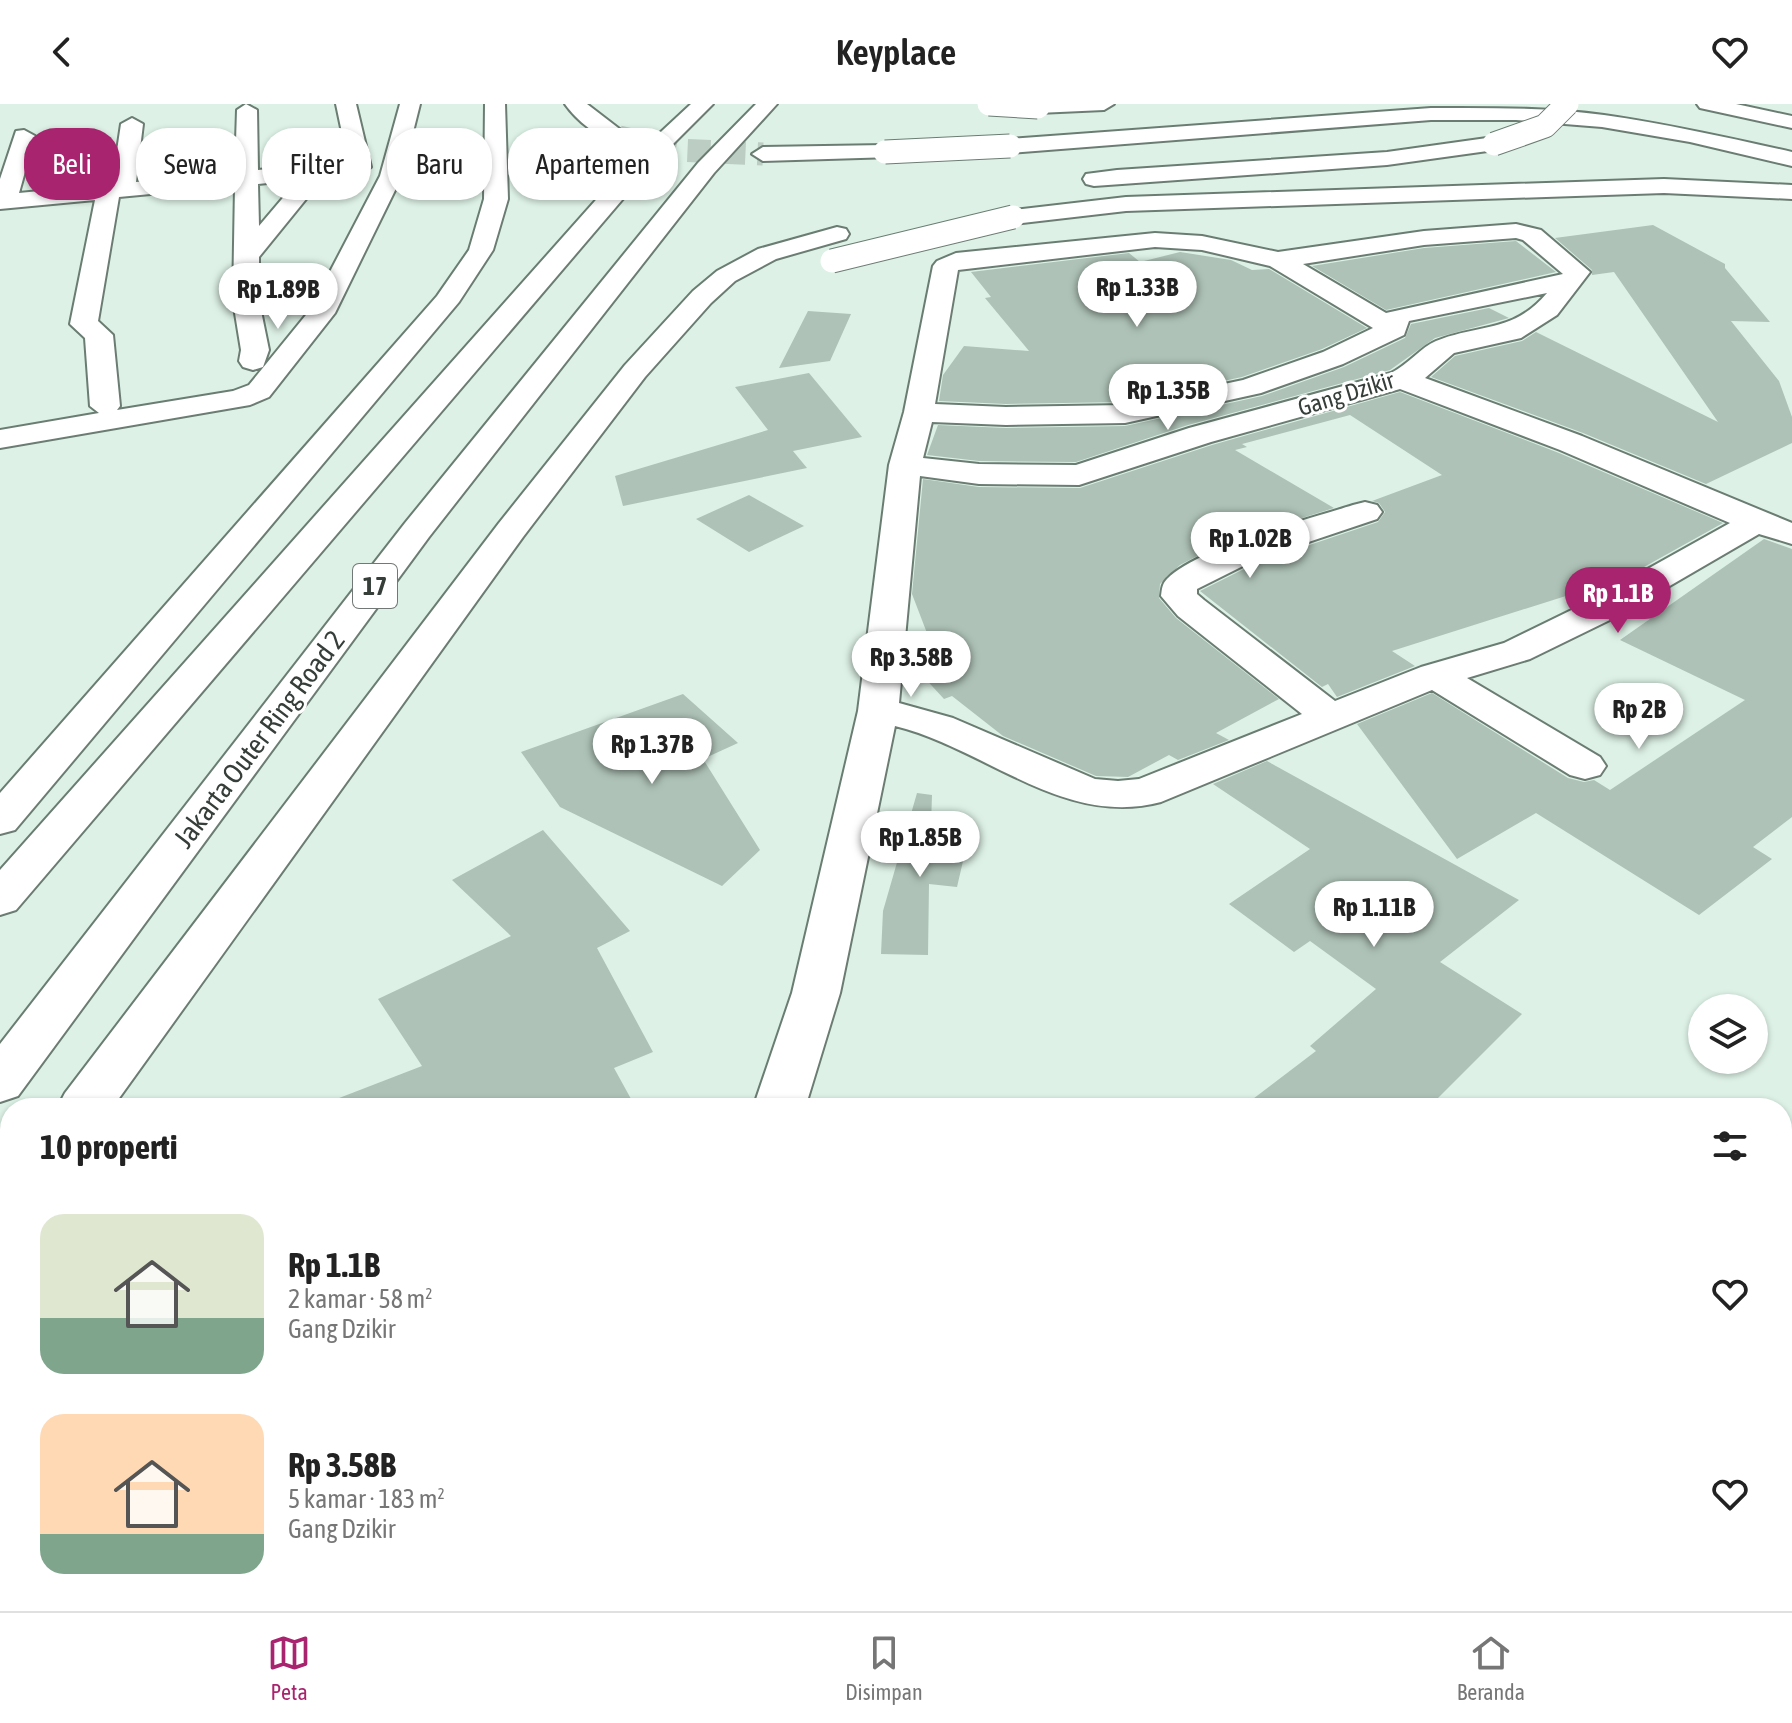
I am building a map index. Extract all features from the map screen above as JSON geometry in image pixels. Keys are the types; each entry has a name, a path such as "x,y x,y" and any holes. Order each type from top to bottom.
{"main road":[{"path":"346,104 351,128"},
{"path":"0,439 240,399 259,391 322,313 391,176 410,104"},
{"path":"0,820 446,302 481,250 496,199 495,104"},
{"path":"575,104 604,128"},
{"path":"0,899 643,161 703,104"},
{"name":"Jakarta Outer Ring Road 2","path":"0,1082 417,530 706,168 767,104"},
{"path":"989,104 1038,107 1104,104"},
{"path":"1072,181 1182,170 1366,160 1459,151 1533,131 1562,114 1567,104"},
{"path":"1628,104 1792,140"},
{"path":"1707,104 1792,122"},
{"path":"247,110 246,178 262,176"},
{"path":"763,154 1010,146 1431,114 1516,114 1602,121 1690,136 1792,159"},
{"path":"120,171 132,124"},
{"path":"24,136 2,202 24,200"},
{"path":"90,1098 511,530 635,371 702,297 726,276 767,254 834,247 1013,217 1126,204 1649,187 1728,187 1792,192"},
{"path":"105,406 99,335 84,324 113,200"},
{"path":"246,200 246,301 255,350 253,361"},
{"path":"246,256 293,200"},
{"path":"806,271 834,247 866,227"},
{"path":"1278,260 1424,238 1516,231 1532,235 1577,272 1572,280 1401,315 1396,317 1394,329"},
{"path":"782,1098 816,993 878,711 905,465 919,412 946,266 956,261 1155,240 1202,243 1278,260 1394,329"},
{"name":"Gang Dzikir","path":"905,465 979,474 1079,475 1200,435 1401,379 1419,370 1445,347 1514,342 1572,280"},
{"path":"635,371 723,313"},
{"path":"919,412 1006,416 1125,414 1251,387 1333,358 1394,329"},
{"path":"1401,379 1571,443 1756,522 1792,534"},
{"path":"1332,718 1191,608 1179,596 1180,585 1223,562 1365,512"},
{"path":"878,711 939,727 1088,792 1118,795 1146,792 1435,675 1517,651 1605,608 1756,522"},
{"path":"1435,675 1585,766"}],"building":[{"path":"1653,225 1725,264 1725,268 1770,322 1731,321 1779,381 1792,417 1792,443 1706,484 1583,433 1431,377 1455,356 1522,341 1536,332 1718,422 1614,272 1592,275 1592,270 1555,238"},
{"path":"1516,241 1556,272 1386,310 1312,266 1424,248"},
{"path":"1180,252 1231,260 1252,270 1269,269 1367,328 1322,349 1242,377 1125,402 1006,404 939,401 943,375 964,346 1029,351 985,298 991,297 971,272 1129,253 1140,262"},
{"path":"1489,308 1509,318 1435,338 1390,370 1188,425 1076,462 979,461 927,455 938,425 1006,428 1125,426 1262,396 1344,367 1405,338 1411,324"},
{"path":"808,311 851,314 830,361 779,368"},
{"path":"809,373 862,437 793,451 807,468 623,506 615,476 768,430 735,387"},
{"path":"1400,392 1559,453 1723,523 1626,577 1392,651 1415,666 1337,697 1328,684 1322,687 1200,591 1256,563 1378,522 1385,512 1379,503 1372,501 1442,475 1350,415 1242,444 1247,447 1235,450 1334,508 1254,533 1201,554 1180,565 1160,584 1159,598 1176,618 1279,699 1216,733 1229,740 1178,760 1169,755 1128,777 1096,776 1003,736 952,696 944,699 910,662 935,654 912,594 923,479 979,487 1080,488 1212,445"},
{"path":"749,495 804,526 749,552 696,519"},
{"path":"1764,539 1792,549 1792,817 1753,847 1772,859 1699,915 1536,813 1457,859 1357,724 1432,693 1568,778 1584,782 1594,780 1610,790 1745,700 1620,640"},
{"path":"683,694 738,743 703,759 760,850 722,886 560,807 521,752"},
{"path":"1267,761 1519,900 1440,962 1522,1014 1438,1098 1254,1098 1316,1051 1310,1046 1376,989 1310,941 1294,952 1229,904 1310,849 1213,784"},
{"path":"917,793 932,795 931,825 970,831 957,887 929,884 928,955 881,954 883,911"},
{"path":"543,830 630,931 597,948 653,1052 614,1068 630,1098 339,1098 422,1066 378,999 511,936 452,880"}],"tunnel":[{"path":"678,150 763,154"}]}
